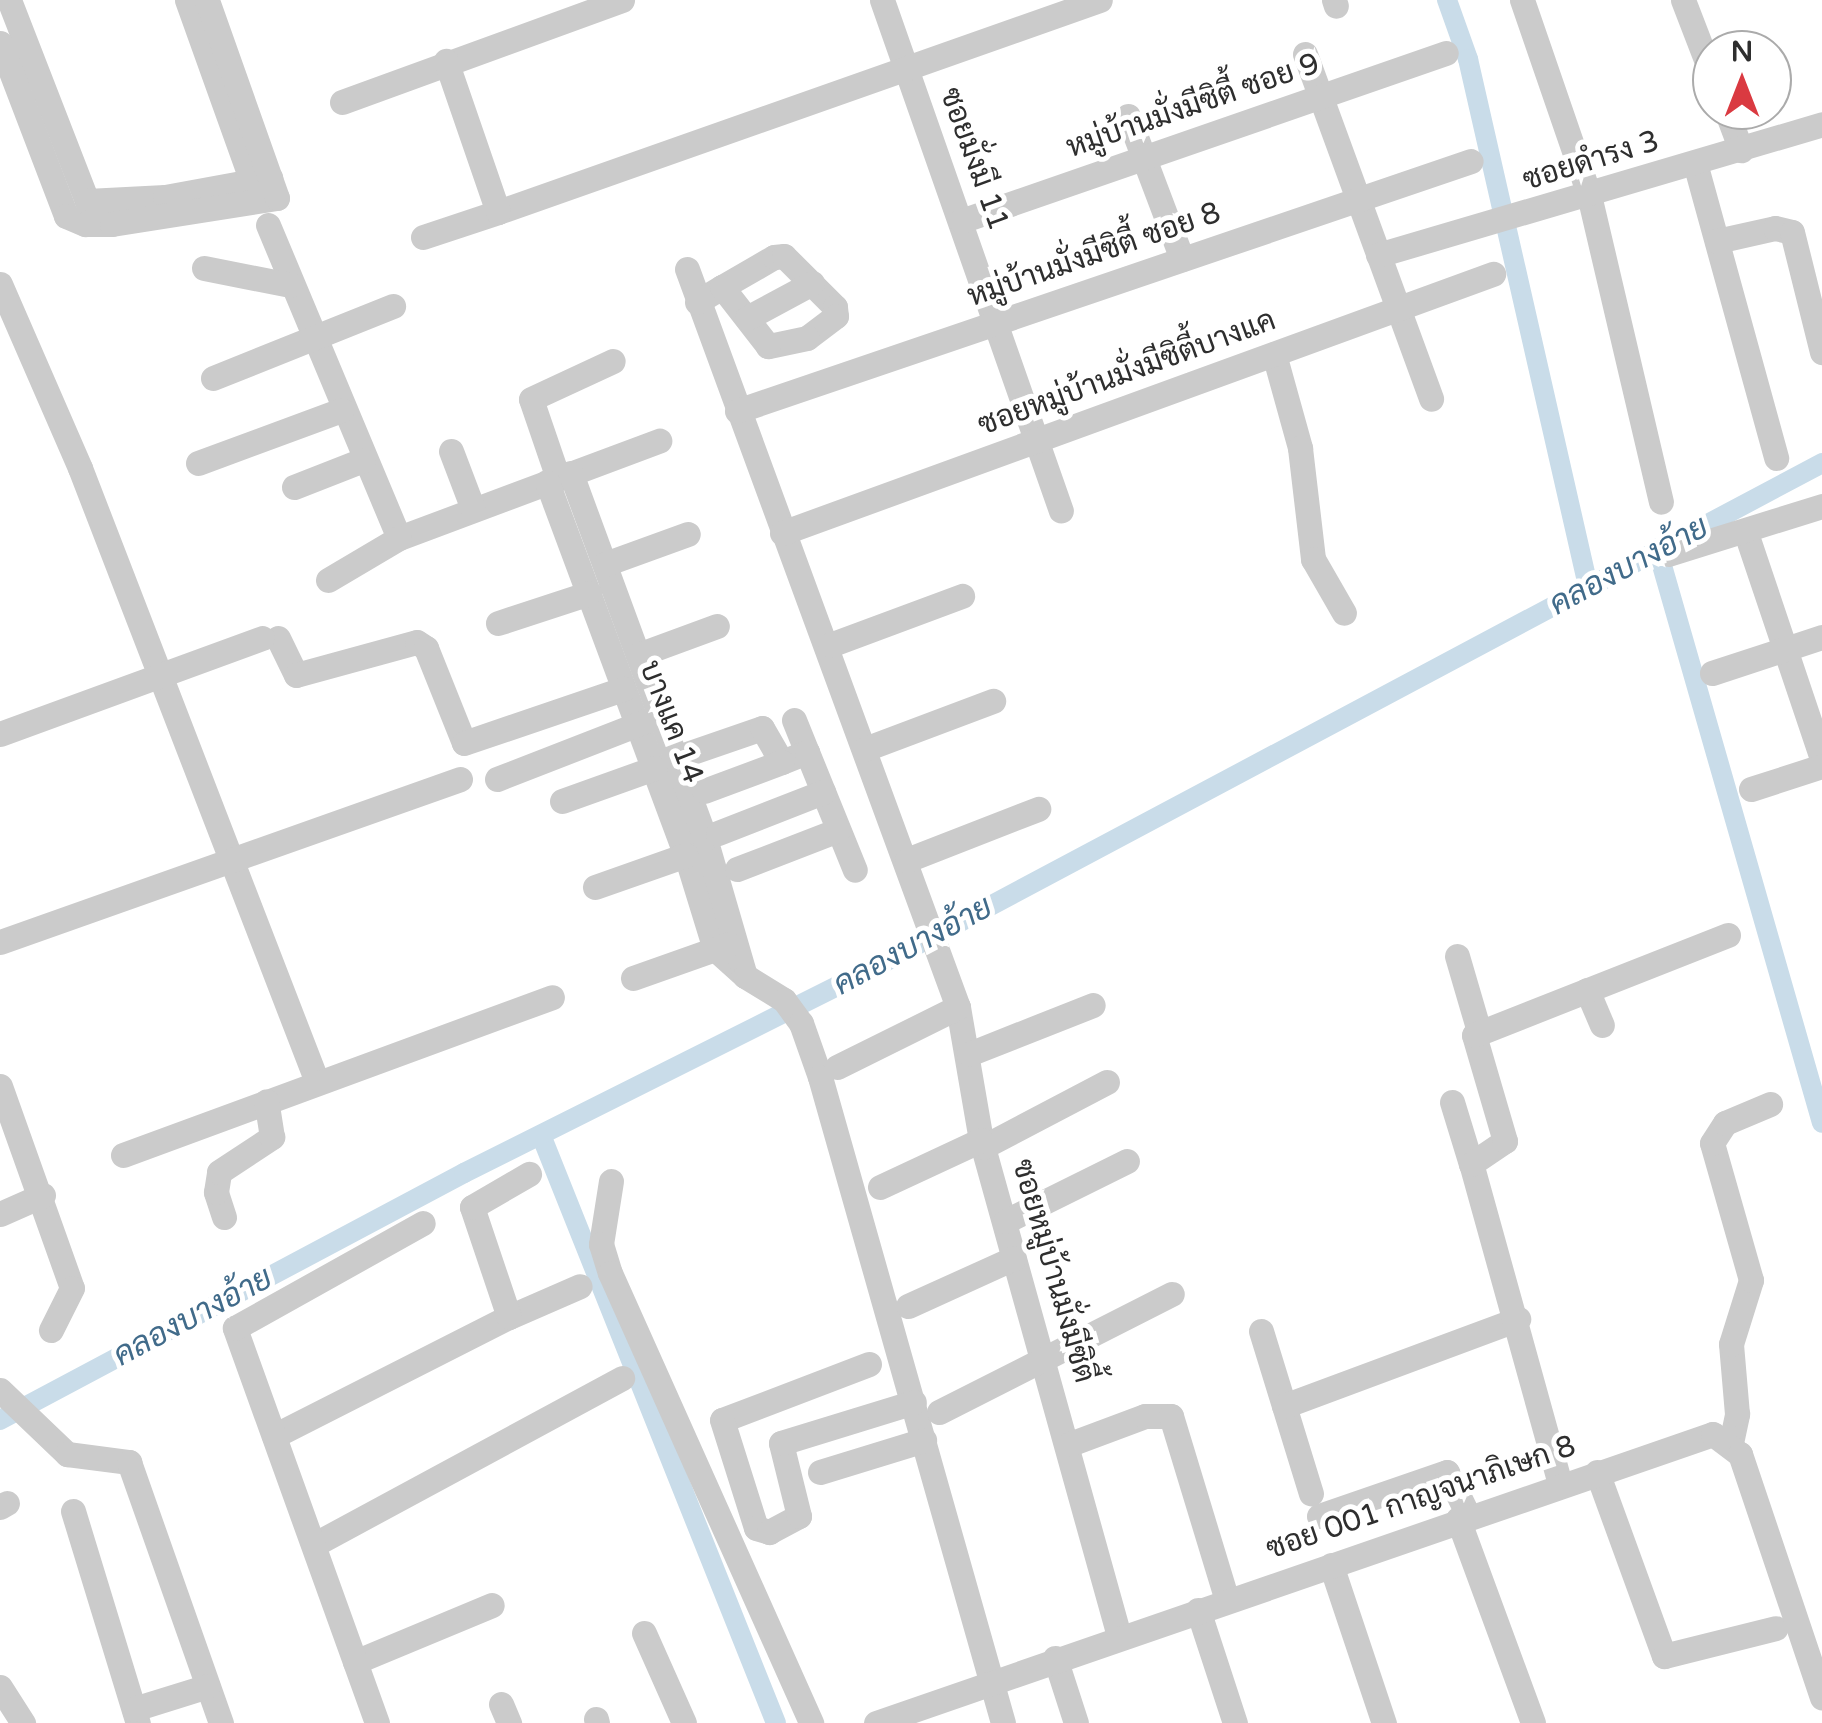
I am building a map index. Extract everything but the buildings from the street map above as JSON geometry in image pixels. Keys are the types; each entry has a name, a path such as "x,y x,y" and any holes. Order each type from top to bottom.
{"street":[{"path":"9,0 87,201 262,197"},
{"path":"342,102 622,0"},
{"name":"ซอยมั่งมี 11","path":"882,0 1061,511"},
{"path":"423,237 1100,0"},
{"path":"1522,0 1589,196 1662,502"},
{"path":"1684,0 1695,30"},
{"path":"200,10 290,285 362,460 399,538"},
{"path":"0,43 66,216 85,224 112,224 262,197"},
{"name":"หมู่บ้านมั่งมีซิตี้ ซอย 9","path":"961,220 1446,53"},
{"path":"1306,54 1431,399"},
{"path":"446,61 498,212"},
{"path":"1128,116 1182,258"},
{"name":"ซอยดำรง 3","path":"1378,255 1589,196 1822,124"},
{"path":"1734,130 1741,150"},
{"name":"หมู่บ้านมั่งมีซิตี้ ซอย 8","path":"737,410 1472,161"},
{"path":"1696,163 1776,458"},
{"path":"1717,242 1776,228 1792,232 1822,352"},
{"path":"697,302 722,287 784,256 812,283 836,316 807,338 768,346 722,287"},
{"path":"204,268 290,285"},
{"path":"687,270 907,860 1038,808"},
{"name":"ซอยหมู่บ้านมั่งมีซิตี้บางแค","path":"782,533 1493,274"},
{"path":"747,318 812,283"},
{"path":"0,284 161,676 317,1082"},
{"path":"213,378 393,306"},
{"path":"1274,354 1300,448 1313,559 1344,613"},
{"path":"559,478 531,399 613,360"},
{"path":"198,464 341,410"},
{"path":"328,580 399,538 659,441"},
{"path":"451,451 473,509"},
{"path":"294,487 362,460"},
{"name":"บางแค 14","path":"559,478 606,564 638,655 647,720 698,843 726,945 745,976 784,1000 801,1024 914,1402"},
{"name":"บางแค 14","path":"559,478 589,593 622,688 647,720"},
{"path":"1668,554 1746,533 1822,506"},
{"path":"1746,533 1822,763 1751,789"},
{"path":"606,564 688,534"},
{"path":"498,623 589,593"},
{"path":"830,645 962,596"},
{"path":"638,655 717,626"},
{"path":"1712,673 1822,637"},
{"path":"0,734 270,638 296,674 417,642 426,648 464,743 622,688"},
{"path":"866,748 994,701"},
{"path":"497,779 647,720"},
{"path":"794,720 856,870"},
{"path":"562,802 762,728 782,762"},
{"path":"704,792 807,752"},
{"path":"0,942 460,779"},
{"path":"595,887 824,792"},
{"path":"738,869 838,830"},
{"name":"ซอยหมู่บ้านมั่งมีซิตี้","path":"907,860 958,1007 982,1144 1070,1444 1119,1636"},
{"path":"1472,1164 1506,1141 1472,1042 1479,1031 1728,935"},
{"path":"634,978 726,945"},
{"path":"1457,956 1479,1031"},
{"path":"1587,990 1602,1025"},
{"path":"123,1155 552,997"},
{"path":"969,1054 1093,1006"},
{"path":"837,1067 958,1007"},
{"path":"880,1187 982,1144 1108,1082"},
{"path":"0,1086 43,1195 72,1288 51,1330"},
{"path":"224,1217 216,1192 219,1172 272,1137 266,1101"},
{"path":"1452,1102 1518,1319 1560,1484"},
{"path":"1770,1104 1725,1123 1712,1142 1751,1280 1731,1344 1736,1414 1731,1443 1822,1698"},
{"path":"1006,1221 1127,1160"},
{"path":"509,1317 472,1207 530,1174"},
{"path":"611,1180 601,1244 610,1273 811,1723"},
{"path":"0,1214 43,1195"},
{"path":"377,1723 317,1544 235,1328 423,1223"},
{"path":"908,1306 1014,1258"},
{"path":"274,1436 509,1317 580,1286"},
{"path":"939,1412 1172,1294"},
{"path":"1284,1406 1518,1319"},
{"path":"1261,1331 1315,1505 1447,1472 1526,1721"},
{"path":"768,1403 800,1516 761,1531 720,1426 726,1416 870,1364"},
{"path":"317,1544 622,1378"},
{"path":"0,1390 67,1454 129,1462 221,1723"},
{"path":"781,1443 914,1402 988,1682 1003,1723"},
{"path":"1070,1444 1144,1416 1171,1416 1227,1600"},
{"name":"ซอย 001 กาญจนาภิเษก 8","path":"876,1723 909,1718 988,1682 1055,1658 1703,1435 1731,1443"},
{"path":"820,1472 924,1440"},
{"path":"1597,1472 1664,1656 1776,1628"},
{"path":"73,1511 136,1716 208,1686"},
{"path":"1331,1564 1384,1723"},
{"path":"355,1662 492,1605"},
{"path":"1198,1610 1236,1723"},
{"path":"644,1633 684,1723"},
{"path":"1055,1658 1076,1723"},
{"path":"0,1687 23,1723"}],"waterway":[{"path":"1447,0 1468,59 1588,586"},
{"name":"คลองบางอ้าย","path":"0,1420 464,1173 883,963 1822,463"},
{"path":"1657,548 1822,1123"},
{"path":"541,1135 776,1723"}]}
